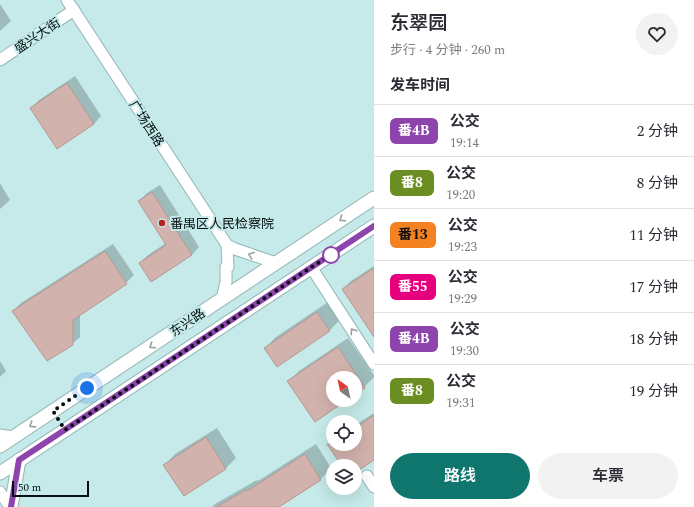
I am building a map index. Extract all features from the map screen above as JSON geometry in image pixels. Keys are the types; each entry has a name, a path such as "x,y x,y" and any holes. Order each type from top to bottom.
{"main road":[{"name":"东兴路","path":"0,446 6,436 53,411 374,198"},
{"name":"东兴路","path":"0,473 374,226"},
{"path":"53,411 65,430"},
{"path":"10,507 19,460"}],"street":[{"name":"广场西路","path":"67,0 227,245"},
{"name":"盛兴大街","path":"0,60 74,10"},
{"path":"222,299 226,282 226,267 228,267 227,245 276,263"},
{"path":"311,268 374,364"},
{"path":"367,476 374,487"},
{"path":"0,492 10,507"}],"building":[{"path":"67,83 94,124 57,149 30,108"},
{"name":"番禺区人民检察院","path":"152,192 192,255 151,282 139,263 166,245 138,201"},
{"path":"105,251 127,284 73,320 73,345 47,361 12,311"},
{"path":"374,268 374,337 342,289"},
{"path":"317,312 330,331 277,367 264,348"},
{"path":"338,347 354,371 326,371 326,407 337,407 315,422 287,381"},
{"path":"374,415 374,460 362,468 362,459 337,459 332,451 362,451 362,423"},
{"path":"206,437 226,469 184,496 163,465"},
{"path":"305,454 321,480 279,507 216,507 246,490 247,491"}],"bus line":[{"name":"番4B","path":"11,507 19,460 374,226"}],"place":[{"name":"番禺区人民检察院","path":"162,223"}],"route":[{"path":"87,388 53,411 65,430 336,251 331,255"}]}
